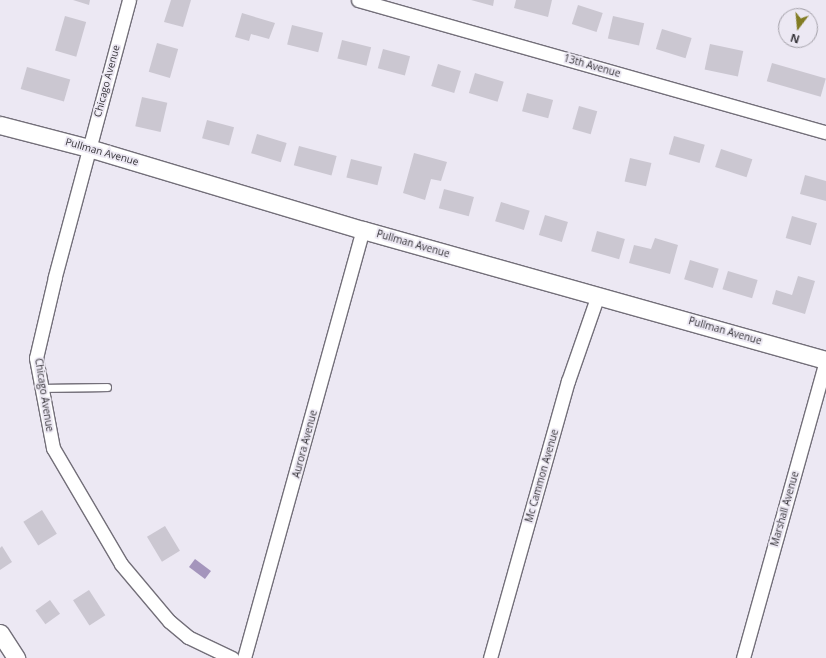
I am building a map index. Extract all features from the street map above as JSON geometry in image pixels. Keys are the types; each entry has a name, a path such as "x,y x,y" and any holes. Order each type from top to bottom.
{"street":[{"name":"Chicago Avenue","path":"129,0 89,148 36,358 53,448 121,564 169,621 188,637 232,658"},
{"name":"13th Avenue","path":"358,0 826,132"},
{"name":"Pullman Avenue","path":"0,125 89,148 363,230 598,295 826,361"},
{"name":"Aurora Avenue","path":"244,658 363,230"},
{"name":"Mc Cammon Avenue","path":"490,658 568,381 598,295"},
{"name":"Marshall Avenue","path":"743,658 826,361"},
{"path":"0,633 13,657"}],"lane":[{"path":"42,388 106,387"}],"shaded area":[{"path":"195,559 211,571 205,579 189,567"}],"building":[{"path":"73,0 90,0 89,5"},
{"path":"171,0 191,0 183,27 164,22"},
{"path":"471,0 494,0 493,6"},
{"path":"516,0 552,0 548,17 514,8"},
{"path":"578,5 603,13 597,32 572,24"},
{"path":"242,13 275,23 269,39 251,34 249,41 235,37"},
{"path":"65,16 86,22 76,57 55,51"},
{"path":"613,16 644,23 639,46 608,38"},
{"path":"292,25 323,33 318,52 287,44"},
{"path":"662,29 692,38 686,58 656,49"},
{"path":"342,40 371,47 367,66 337,58"},
{"path":"157,43 178,49 170,78 149,72"},
{"path":"710,44 743,51 738,77 705,69"},
{"path":"383,49 410,56 405,76 378,68"},
{"path":"772,63 826,78 821,97 767,81"},
{"path":"438,64 461,71 454,93 431,86"},
{"path":"27,67 70,79 64,102 21,89"},
{"path":"475,73 504,82 498,102 469,93"},
{"path":"527,93 553,100 548,118 522,111"},
{"path":"142,97 167,103 161,132 135,126"},
{"path":"579,106 597,111 591,134 572,129"},
{"path":"207,120 234,127 229,146 202,138"},
{"path":"257,134 287,143 281,162 251,153"},
{"path":"674,136 705,145 700,163 669,154"},
{"path":"299,146 337,156 331,175 294,165"},
{"path":"721,149 752,159 747,177 715,167"},
{"path":"414,153 447,162 441,181 431,179 425,200 403,193"},
{"path":"630,158 651,163 646,186 625,181"},
{"path":"351,159 382,167 377,185 346,177"},
{"path":"805,175 826,181 826,201 800,194"},
{"path":"444,189 474,197 469,216 439,208"},
{"path":"501,202 530,211 524,230 495,221"},
{"path":"545,215 568,222 562,242 539,235"},
{"path":"792,216 817,223 811,245 786,238"},
{"path":"597,231 625,239 619,259 591,251"},
{"path":"655,238 678,245 670,274 629,263 634,245 651,249"},
{"path":"690,260 719,269 713,288 684,279"},
{"path":"728,271 758,280 752,298 722,289"},
{"path":"798,276 815,281 805,314 772,304 776,290 792,295"},
{"path":"42,510 57,534 38,545 23,522"},
{"path":"165,526 180,551 162,562 147,537"},
{"path":"2,546 12,562 0,570 0,548"},
{"path":"89,590 105,615 89,626 73,600"},
{"path":"50,600 60,614 45,624 35,611"}]}
